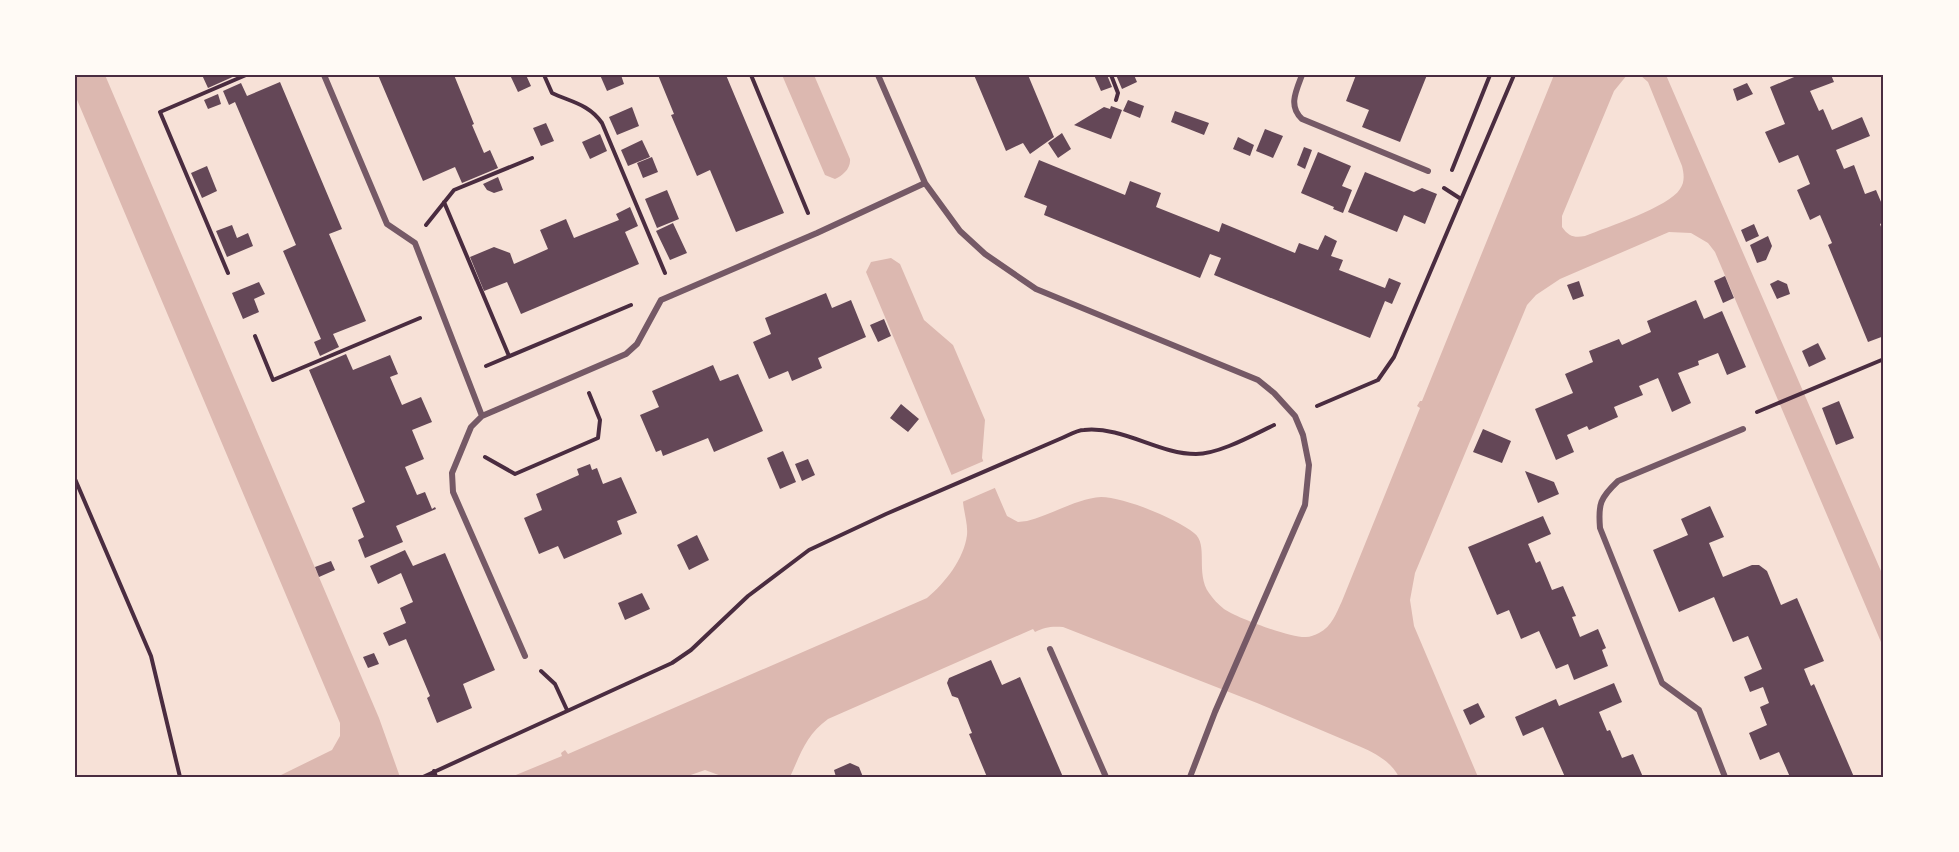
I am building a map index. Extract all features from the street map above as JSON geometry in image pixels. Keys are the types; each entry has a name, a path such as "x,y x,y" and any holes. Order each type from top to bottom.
{"street":[{"path":"324,75 387,224 412,242 482,416"},
{"path":"878,75 925,183 960,231 985,254 1036,289 1258,380 1274,393 1295,416 1303,435 1310,465 1305,505 1215,712 1190,777"},
{"path":"1302,75 1294,105 1296,113 1302,119 1428,171"},
{"path":"525,656 453,492 452,473 471,427 482,416 626,354 637,344 661,300 817,233 925,183"},
{"path":"1725,777 1699,710 1662,683 1600,528 1598,507 1605,493 1618,481 1743,429"},
{"path":"1050,649 1106,777"}],"path":[{"path":"228,273 160,112 246,75"},
{"path":"544,75 552,93 579,103 596,114 602,123 674,294"},
{"path":"751,75 817,233"},
{"path":"1111,75 1118,93 1116,100"},
{"path":"1449,177 1490,75"},
{"path":"423,777 672,663 691,650 748,596 809,550 942,489 1082,430 1109,431 1184,453 1200,454 1213,451 1378,380 1394,357 1514,75"},
{"path":"412,242 454,190 532,158"},
{"path":"444,202 509,356"},
{"path":"466,374 642,300 661,300"},
{"path":"255,336 273,380 440,309"},
{"path":"1767,408 1884,359"},
{"path":"461,448 490,459 515,474 598,438 600,420 581,373"},
{"path":"75,478 151,656 180,777"},
{"path":"525,656 555,684 567,710"},
{"path":"434,771 436,777"}],"shaded area":[{"path":"75,75 105,75 379,718 400,777 277,777 332,750 340,736 340,723 75,95"},
{"path":"782,75 814,75 850,159 848,169 838,178 825,175"},
{"path":"1554,75 1627,75 1614,91 1562,216 1562,227 1570,235 1578,237 1622,222 1664,203 1682,186 1684,178 1682,166 1648,82 1640,75 1666,75 1884,578 1884,649 1715,252 1708,243 1691,233 1669,232 1560,279 1536,295 1527,305 1415,573 1410,600 1414,626 1478,777 1399,777 1383,759 1361,747 1257,703 1063,627 1055,627 1035,632 1033,629 828,719 809,738 790,777 724,777 705,770 685,777 511,777 562,756 561,753 565,750 568,754 927,598 953,570 962,553 967,535 963,502 866,272 871,262 891,258 900,264 924,320 953,345 985,420 982,458 1007,516 1018,522 1027,521 1083,500 1101,497 1150,510 1176,521 1198,538 1201,544 1205,585 1212,597 1224,609 1264,627 1289,634 1306,637 1323,630 1333,619 1342,601 1420,408 1417,406 1422,401"}],"pier":[{"path":"986,460 997,487 960,503 949,476"}],"building":[{"path":"202,75 237,75 208,88"},
{"path":"378,75 454,75 484,153 490,150 498,168 462,183 455,167 423,181"},
{"path":"510,75 526,75 531,86 518,92"},
{"path":"600,75 621,75 624,84 607,91"},
{"path":"658,75 726,75 784,213 736,232 710,170 697,176 671,115 674,114"},
{"path":"974,75 1028,75 1054,137 1030,154 1023,143 1006,151"},
{"path":"1094,75 1107,75 1112,87 1101,91"},
{"path":"1116,75 1134,75 1137,82 1122,89"},
{"path":"1356,75 1427,75 1400,142 1362,127 1369,110 1346,101"},
{"path":"1799,75 1831,75 1834,82 1810,91 1819,111 1823,109 1832,130 1862,117 1870,136 1836,150 1844,169 1854,165 1865,194 1876,190 1884,209 1884,222 1880,224 1884,235 1884,336 1868,342 1828,245 1832,243 1820,215 1810,220 1797,190 1810,184 1798,155 1779,163 1765,132 1785,124 1770,87"},
{"path":"280,82 342,229 329,234 366,321 333,334 339,347 320,356 314,342 321,339 283,251 296,245 235,102 229,105 223,91 241,83 247,96"},
{"path":"1747,83 1753,94 1737,101 1733,89"},
{"path":"218,94 221,104 208,109 204,100"},
{"path":"1128,100 1144,106 1140,118 1123,111"},
{"path":"1111,106 1122,110 1111,139 1074,125 1104,107 1110,109"},
{"path":"632,107 639,126 617,135 609,117"},
{"path":"1175,111 1209,123 1204,135 1171,122"},
{"path":"546,123 554,141 541,146 533,128"},
{"path":"1265,129 1283,136 1273,158 1256,151"},
{"path":"1062,133 1071,149 1058,158 1048,143"},
{"path":"600,134 607,151 590,159 582,142"},
{"path":"1238,137 1254,145 1250,156 1233,149"},
{"path":"642,140 650,157 628,166 621,150"},
{"path":"1304,147 1312,150 1305,169 1297,165"},
{"path":"1318,152 1351,166 1342,186 1352,190 1343,213 1301,193"},
{"path":"652,157 658,172 643,178 637,163"},
{"path":"1039,160 1125,195 1130,181 1161,193 1156,207 1219,232 1222,223 1295,253 1299,243 1318,250 1325,235 1337,241 1331,256 1343,260 1339,270 1385,288 1389,278 1401,283 1392,304 1385,301 1370,338 1214,275 1221,258 1210,254 1200,278 1044,215 1047,206 1024,197"},
{"path":"207,166 217,191 202,198 191,173"},
{"path":"1365,172 1414,192 1422,188 1437,194 1425,224 1404,215 1397,232 1348,212"},
{"path":"498,177 503,190 494,193 487,190 483,184"},
{"path":"667,190 679,219 657,228 645,199"},
{"path":"630,207 638,226 625,232 639,264 521,314 507,282 484,291 470,257 494,247 510,253 514,264 548,249 540,230 566,219 574,238 619,220 616,214"},
{"path":"673,223 687,253 670,260 656,231"},
{"path":"1754,224 1759,236 1746,242 1741,230"},
{"path":"232,225 237,238 248,233 253,246 227,257 216,231"},
{"path":"1768,236 1772,246 1766,260 1757,263 1750,245"},
{"path":"1725,276 1734,298 1723,303 1714,281"},
{"path":"1778,280 1787,284 1790,294 1777,299 1770,284"},
{"path":"1579,281 1584,296 1573,300 1567,285"},
{"path":"259,282 265,294 254,299 259,312 243,319 232,293"},
{"path":"826,293 832,308 851,300 866,337 818,358 822,368 792,381 788,371 769,379 753,342 771,334 765,318"},
{"path":"1696,300 1704,319 1722,311 1746,367 1727,375 1718,353 1698,361 1699,365 1678,373 1691,403 1672,412 1658,378 1639,386 1643,395 1614,407 1618,417 1589,430 1587,426 1567,435 1574,452 1556,460 1535,409 1573,393 1565,374 1593,362 1589,351 1619,339 1622,345 1651,332 1647,321"},
{"path":"884,319 891,336 878,342 870,325"},
{"path":"1818,343 1826,359 1809,367 1802,351"},
{"path":"346,354 353,370 390,355 398,374 390,377 402,405 421,397 432,422 412,430 424,459 405,467 417,495 425,492 432,509 435,507 436,509 396,526 403,542 365,558 358,540 364,537 352,508 365,502 309,370"},
{"path":"713,365 720,381 738,374 763,431 714,452 708,438 663,456 661,450 656,452 640,415 659,407 652,391"},
{"path":"1839,401 1854,438 1836,445 1822,408"},
{"path":"901,404 919,419 908,432 890,418"},
{"path":"1483,429 1511,441 1502,463 1473,452"},
{"path":"783,451 796,482 780,489 767,458"},
{"path":"808,459 815,475 802,481 795,464"},
{"path":"590,464 592,470 597,468 603,484 621,477 637,513 617,521 622,534 564,559 558,546 539,554 524,518 542,510 536,494 579,475 577,469"},
{"path":"1525,471 1554,482 1559,494 1538,503"},
{"path":"1710,506 1724,537 1709,543 1723,577 1752,565 1759,565 1767,571 1781,605 1797,598 1824,661 1804,669 1811,686 1814,684 1854,777 1790,777 1779,752 1760,760 1749,733 1767,725 1760,707 1769,703 1763,687 1750,692 1744,677 1762,669 1748,636 1733,642 1714,597 1679,612 1653,550 1688,535 1681,519"},
{"path":"1543,516 1551,534 1528,544 1536,563 1540,561 1552,590 1563,586 1576,616 1572,617 1580,637 1598,629 1606,648 1602,650 1608,666 1574,680 1568,664 1556,669 1539,631 1521,639 1509,610 1497,615 1468,547"},
{"path":"697,535 709,560 689,570 677,545"},
{"path":"405,550 413,566 445,553 495,670 463,684 472,708 437,723 427,698 430,696 406,639 389,646 383,633 406,623 400,608 413,602 401,573 378,584 370,566"},
{"path":"331,561 335,570 319,577 315,567"},
{"path":"642,593 650,609 625,620 618,603"},
{"path":"374,653 379,664 368,668 363,657"},
{"path":"991,660 1002,685 1020,677 1063,777 987,777 969,734 972,733 958,698 952,696 947,683 949,678"},
{"path":"1614,683 1622,702 1599,712 1622,758 1633,754 1643,777 1565,777 1543,727 1523,736 1515,717 1556,699 1559,706"},
{"path":"1478,703 1485,717 1470,725 1463,710"},
{"path":"850,763 859,767 863,777 836,777 834,770"}]}
